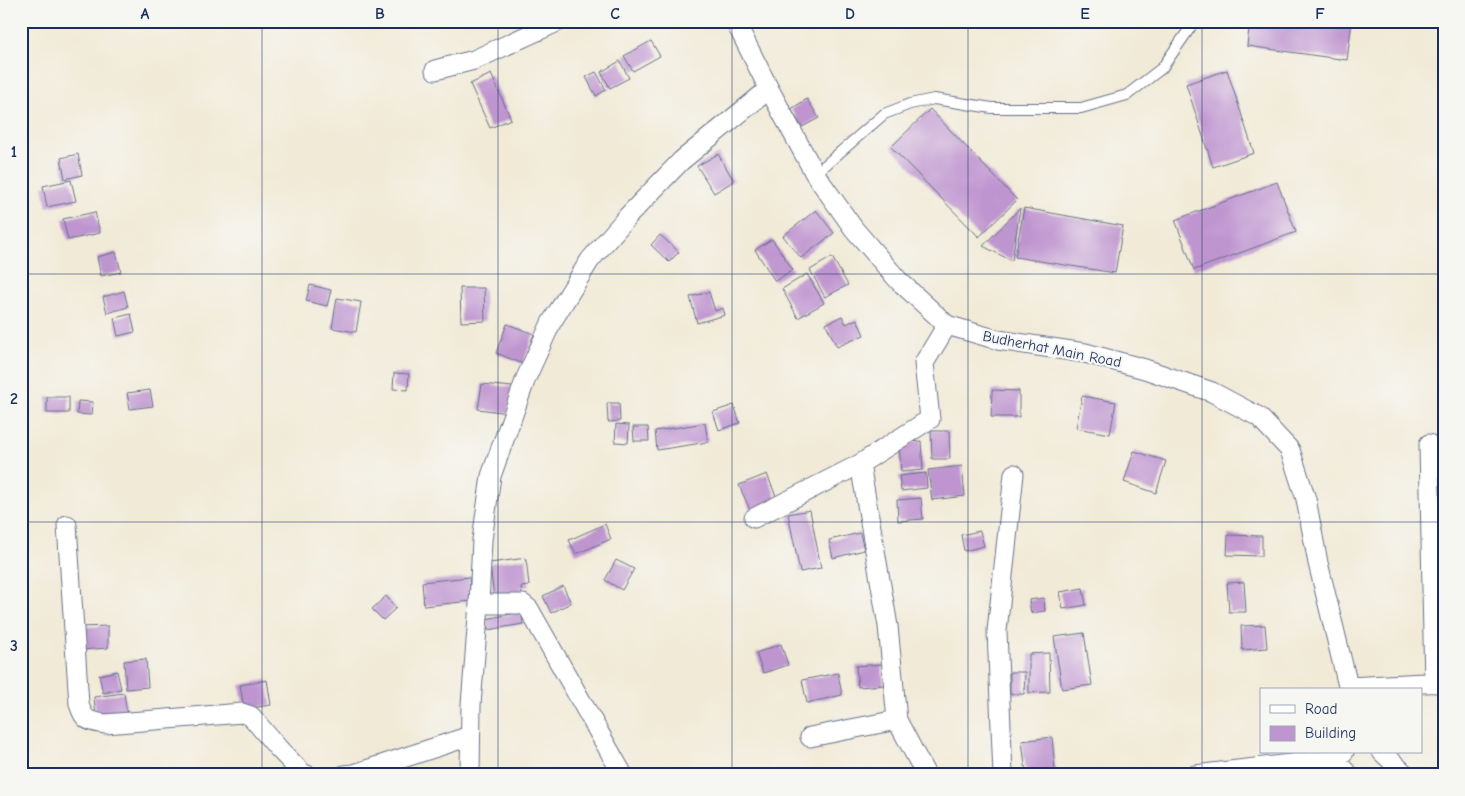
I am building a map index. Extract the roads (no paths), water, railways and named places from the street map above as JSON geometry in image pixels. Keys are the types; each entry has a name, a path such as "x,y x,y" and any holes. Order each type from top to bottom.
{"street":[{"path":"435,70 474,60 559,21"},
{"name":"Budherhat Main Road","path":"735,21 815,174 854,229 898,280 947,325 998,340 1085,353 1145,369 1212,392 1259,417 1290,450 1303,491 1318,563 1349,688"},
{"path":"470,775 471,705 482,540 491,476 526,378 551,323 590,260 628,216 681,161 769,89"},
{"path":"754,518 860,464 930,419 924,363 947,325"},
{"path":"1362,688 1439,682 1428,444"},
{"path":"860,464 888,626 897,720 926,775"},
{"path":"1003,775 997,631 1014,474"},
{"path":"67,525 79,704 82,714 88,721 105,724 242,712 251,716 278,748 303,774 307,775"},
{"path":"479,604 523,604 529,609 623,775"},
{"path":"810,737 897,720"},
{"path":"344,775 354,774 470,736"},
{"path":"1384,754 1406,775"},
{"path":"1195,775 1338,756 1349,775"}],"lane":[{"path":"815,174 884,114 910,104 934,99 992,108 1081,108 1127,95 1162,68 1190,28 1192,21"}]}
